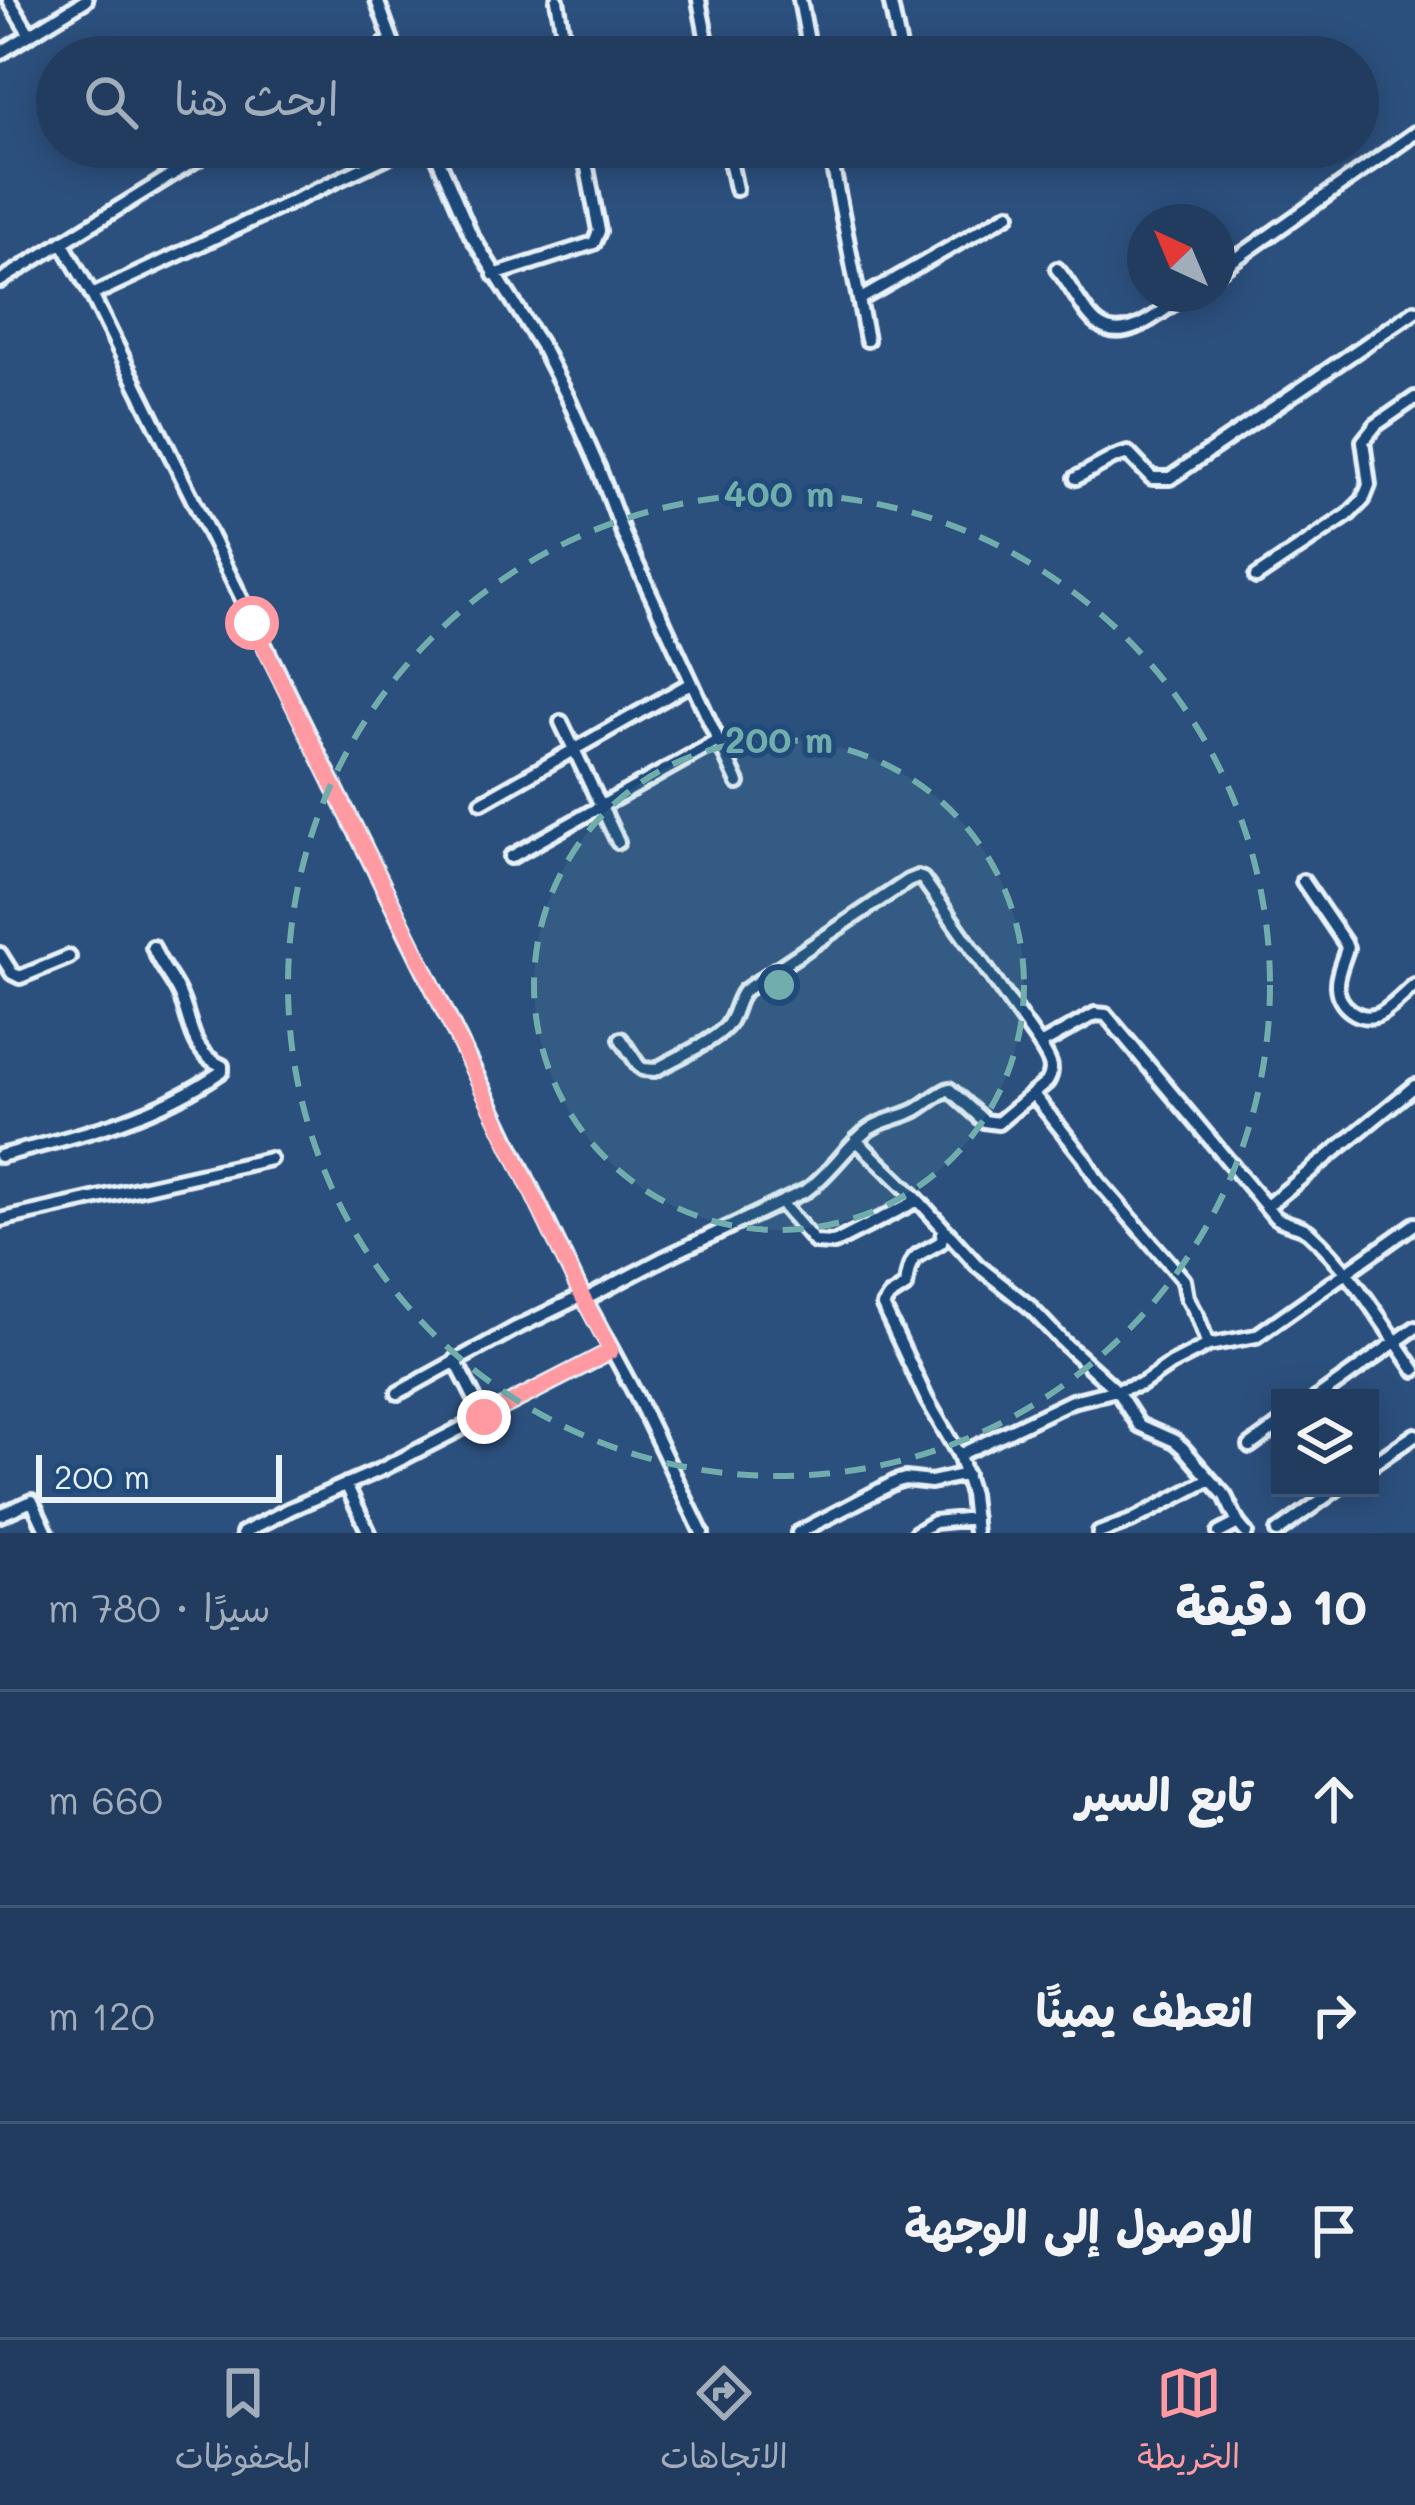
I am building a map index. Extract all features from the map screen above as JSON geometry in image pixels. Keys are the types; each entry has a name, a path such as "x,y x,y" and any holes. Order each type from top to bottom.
{"street":[{"path":"8,0 29,34"},
{"path":"0,53 86,0"},
{"path":"377,0 390,36"},
{"path":"556,0 563,36"},
{"path":"698,0 706,36"},
{"path":"800,0 807,36"},
{"path":"890,0 898,36"},
{"path":"1379,158 1415,133"},
{"path":"0,281 183,168"},
{"path":"92,296 363,168"},
{"path":"442,168 471,235 568,398 624,536 738,783"},
{"path":"494,275 594,243 599,231 587,168"},
{"path":"732,168 736,189"},
{"path":"833,168 867,340"},
{"path":"1235,259 1365,168"},
{"path":"859,300 1009,214"},
{"path":"62,242 702,1533"},
{"path":"1057,269 1095,322 1115,331 1134,328 1158,312"},
{"path":"1076,478 1128,454 1151,478 1169,478 1415,311"},
{"path":"1256,577 1357,507 1370,485 1363,441 1376,425 1415,398"},
{"path":"482,802 691,683"},
{"path":"561,722 618,842"},
{"path":"511,857 716,741"},
{"path":"398,1394 455,1360 782,1204 819,1181 874,1125 918,1109 946,1089 991,1124 998,1123 1052,1075 1040,1045 943,904 918,877 745,991 737,998 733,1018 721,1031 655,1070 643,1069 621,1039"},
{"path":"1303,881 1347,948 1337,986 1342,1001 1355,1014 1364,1018 1382,1014 1415,985"},
{"path":"0,1156 120,1124 222,1071 222,1066 201,1051 176,986 153,947"},
{"path":"0,954 12,973 20,976 69,957"},
{"path":"1040,1045 1095,1014 1106,1015 1280,1221 1308,1231 1346,1273 1415,1370"},
{"path":"1267,1206 1415,1086"},
{"path":"1033,1094 1098,1181 1184,1280 1208,1345"},
{"path":"856,1141 977,1264 1117,1390 1138,1425 1175,1441 1225,1496 1242,1528 1219,1533"},
{"path":"0,1220 270,1159"},
{"path":"782,1204 815,1242 823,1244 834,1243 918,1200"},
{"path":"959,1455 1072,1401 1142,1384 1208,1345 1256,1336 1415,1224"},
{"path":"944,1229 937,1245 913,1256 906,1286 884,1306 927,1400 959,1455 975,1533"},
{"path":"1330,1389 1415,1328"},
{"path":"243,1533 611,1351"},
{"path":"455,1360 484,1417"},
{"path":"1250,1446 1271,1431"},
{"path":"1379,1460 1415,1435"},
{"path":"798,1533 895,1482 931,1482 966,1474"},
{"path":"1099,1533 1209,1480"},
{"path":"346,1484 370,1533"},
{"path":"1277,1532 1326,1497"},
{"path":"0,1515 32,1501 47,1533"},
{"path":"916,1533 934,1522 974,1518"}],"route":[{"path":"252,623 611,1351 484,1417"}]}
